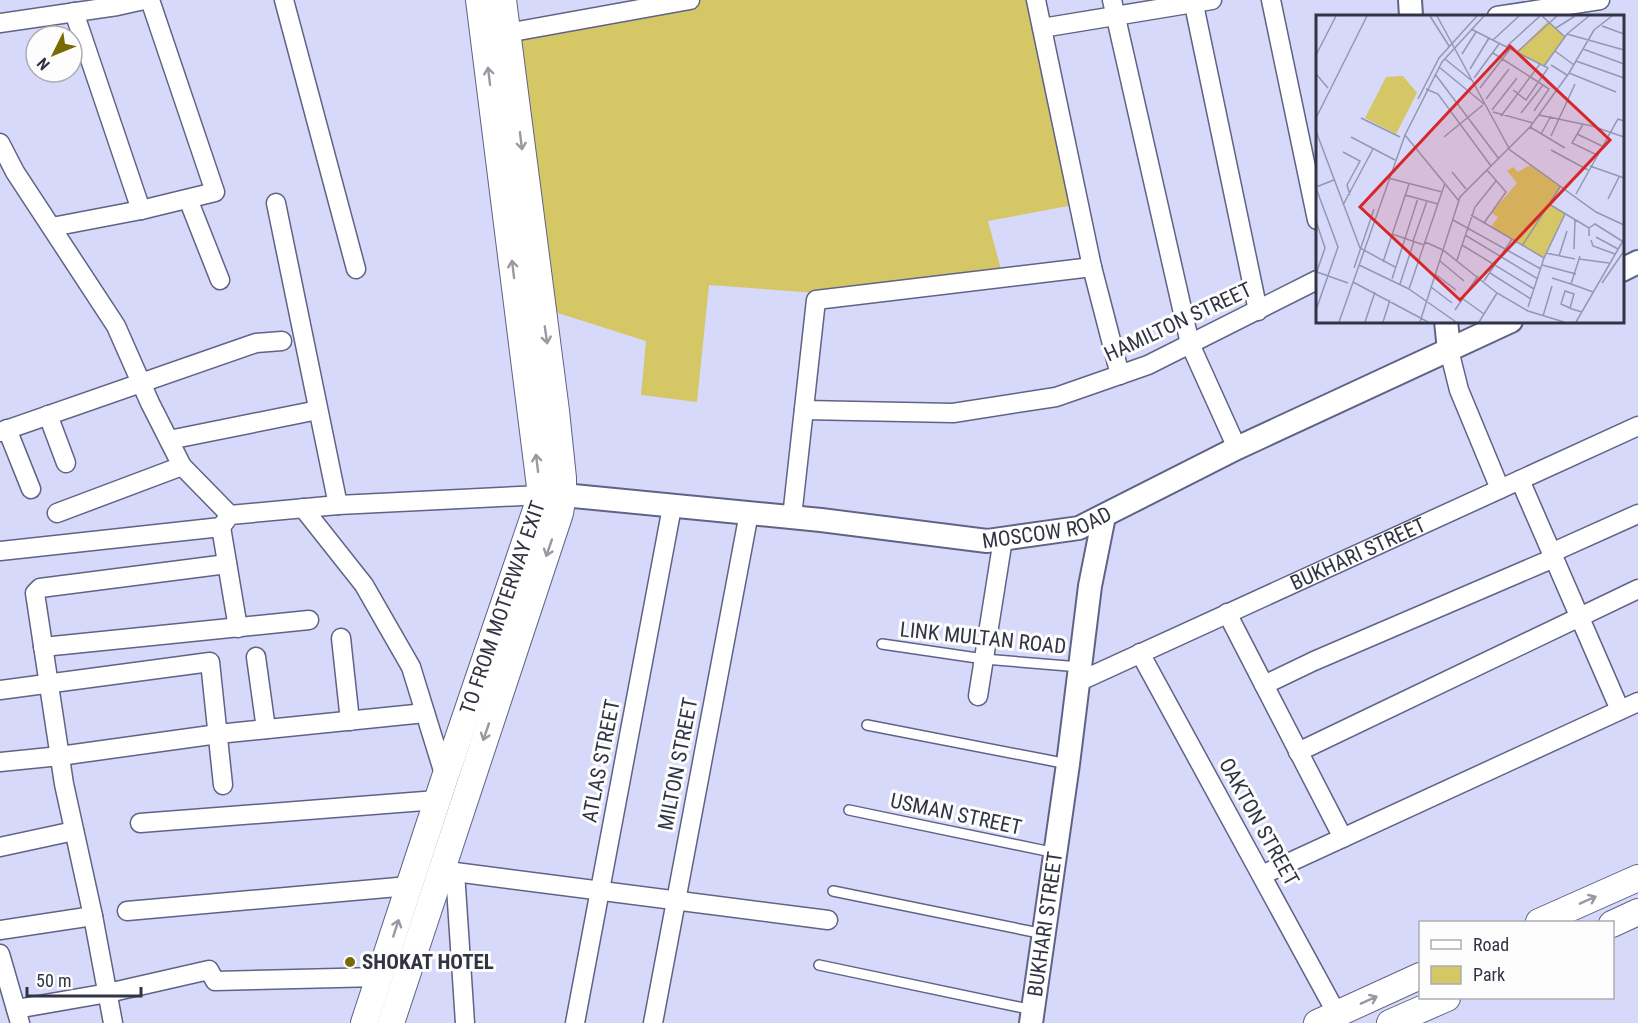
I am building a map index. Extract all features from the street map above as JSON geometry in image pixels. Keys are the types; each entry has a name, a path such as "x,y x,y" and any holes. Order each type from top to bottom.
{"main road":[{"name":"TO FROM MOTERWAY EXIT","path":"391,1023 449,870 471,777 560,513 552,495 479,0"},
{"name":"TO FROM MOTERWAY EXIT","path":"364,1023 441,789 552,495 556,411 503,0"},
{"path":"1541,921 1638,878"},
{"path":"1614,923 1638,912"},
{"path":"1327,1018 1419,976"},
{"path":"1390,1023 1445,999"}],"street":[{"path":"0,23 144,0"},
{"path":"52,227 141,210 215,192 150,0"},
{"path":"284,0 356,270"},
{"path":"507,33 656,3 690,0"},
{"path":"1036,0 1092,267 1120,375"},
{"path":"1042,28 1114,9 1212,0"},
{"path":"1271,0 1316,215"},
{"path":"1410,0 1411,15"},
{"path":"1503,15 1600,0"},
{"path":"1193,2 1258,311"},
{"path":"1114,9 1190,344 1237,448"},
{"path":"74,12 141,210"},
{"path":"0,143 15,172 116,326 182,466 225,521 227,564 238,628"},
{"path":"188,199 220,280"},
{"path":"276,203 338,505"},
{"path":"1623,270 1638,262"},
{"path":"792,517 816,300 1092,267"},
{"name":"HAMILTON STREET","path":"804,410 953,413 1056,397 1148,365 1316,281"},
{"path":"1446,322 1449,350 1459,390 1500,489"},
{"name":"MOSCOW ROAD","path":"552,495 792,517 987,541 1080,528 1237,448 1509,322"},
{"path":"31,489 4,430 256,343 282,341"},
{"path":"169,440 318,410"},
{"path":"48,415 66,463"},
{"name":"BUKHARI STREET","path":"1079,674 1140,653 1638,426"},
{"path":"57,513 182,466"},
{"path":"1520,480 1620,710"},
{"path":"0,551 225,521 303,508 552,495"},
{"name":"ATLAS STREET","path":"575,1023 672,507"},
{"path":"140,823 441,789 425,713 411,667 364,585 303,508"},
{"name":"MILTON STREET","path":"653,1023 748,513"},
{"path":"1264,685 1553,555 1638,514"},
{"name":"BUKHARI STREET","path":"1032,1017 1068,764 1090,585 1104,516"},
{"path":"978,696 1003,539"},
{"path":"113,1023 60,756 50,683 34,600 35,593 40,588 227,564"},
{"path":"1298,752 1638,589"},
{"path":"1227,614 1343,838"},
{"path":"43,647 309,620"},
{"path":"341,638 350,721"},
{"name":"OAKTON STREET","path":"1140,653 1262,875 1327,1018"},
{"path":"256,657 266,729"},
{"path":"0,690 210,662 223,785"},
{"path":"1262,875 1638,702"},
{"path":"0,762 218,734 425,713"},
{"path":"0,848 74,831"},
{"path":"465,1023 449,870 828,920"},
{"path":"127,911 409,886"},
{"path":"0,930 93,916"},
{"path":"0,955 18,1016 209,970 215,981 379,977"}],"lane":[{"name":"LINK MULTAN ROAD","path":"882,644 1079,674"},
{"path":"867,724 1068,764"},
{"name":"USMAN STREET","path":"849,810 1056,853"},
{"path":"833,891 1044,934"},
{"path":"819,965 1032,1017"}],"green space":[{"path":"656,0 1036,0 1079,204 988,221 1003,277 816,293 709,285 697,402 641,395 646,341 542,308 507,33"}],"place":[{"name":"SHOKAT HOTEL","path":"350,962"}]}
